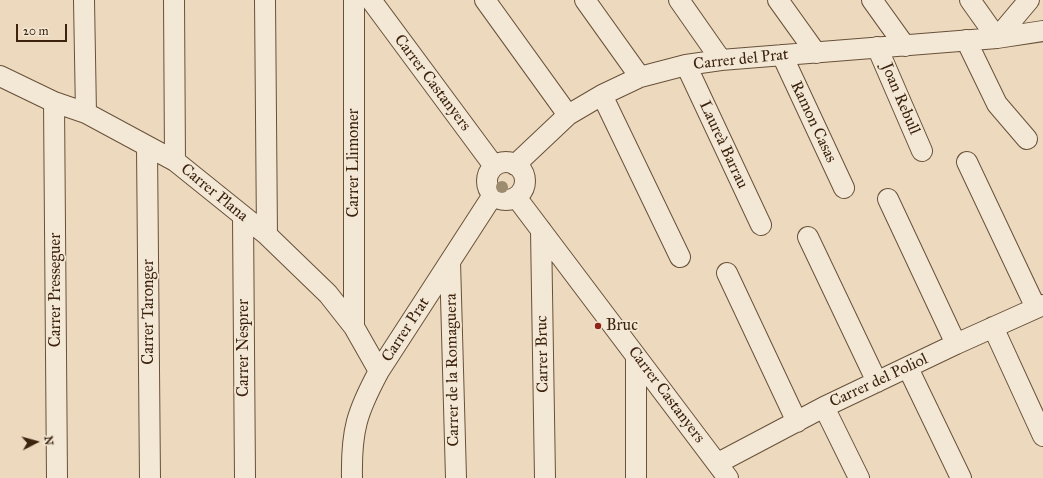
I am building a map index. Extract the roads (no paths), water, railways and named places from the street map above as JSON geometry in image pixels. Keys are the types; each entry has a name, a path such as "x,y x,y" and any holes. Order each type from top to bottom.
{"street":[{"path":"84,0 86,114"},
{"path":"174,0 175,161"},
{"path":"265,0 267,235"},
{"name":"Carrer Llimoner","path":"354,0 354,327"},
{"name":"Carrer Castanyers","path":"371,0 494,166"},
{"path":"485,0 568,115"},
{"path":"585,0 640,77"},
{"path":"679,0 721,60"},
{"path":"778,0 816,52"},
{"path":"872,0 905,46"},
{"path":"970,0 996,38 1029,0"},
{"path":"1039,0 1043,9"},
{"name":"Carrer del Prat","path":"515,165 568,115 602,95 640,77 686,65 721,60 996,38 1043,31"},
{"path":"966,40 997,104 1027,139"},
{"name":"Joan Rebull","path":"877,47 922,151"},
{"name":"Ramon Casas","path":"782,55 844,188"},
{"name":"Laureà Barrau","path":"686,65 761,225"},
{"name":"Carrer Plana","path":"0,76 54,102 86,114 175,161 267,235 328,294 354,327 379,371"},
{"path":"602,95 680,257"},
{"name":"Carrer Presseguer","path":"54,102 57,478"},
{"name":"Carrer Taronger","path":"148,147 150,478"},
{"path":"504,162 515,165 523,174 525,180 524,187 516,197 505,200 493,195 487,184 488,177 494,166 504,162"},
{"path":"967,162 1040,306"},
{"name":"Carrer Prat","path":"352,478 353,433 366,397 379,371 493,195"},
{"name":"Carrer Castanyers","path":"516,197 723,471"},
{"path":"888,198 956,344"},
{"name":"Carrer Nesprer","path":"243,217 245,478"},
{"name":"Carrer Bruc","path":"541,230 546,478"},
{"path":"808,237 876,382"},
{"name":"Carrer de la Romaguera","path":"450,261 456,478"},
{"path":"727,273 798,422"},
{"name":"Carrer del Poliol","path":"723,471 798,422 824,407 1040,306"},
{"path":"993,327 1043,436"},
{"path":"636,356 636,478"},
{"path":"908,368 961,478"},
{"path":"824,407 859,478"}],"place":[{"name":"Bruc","path":"598,326"}]}
